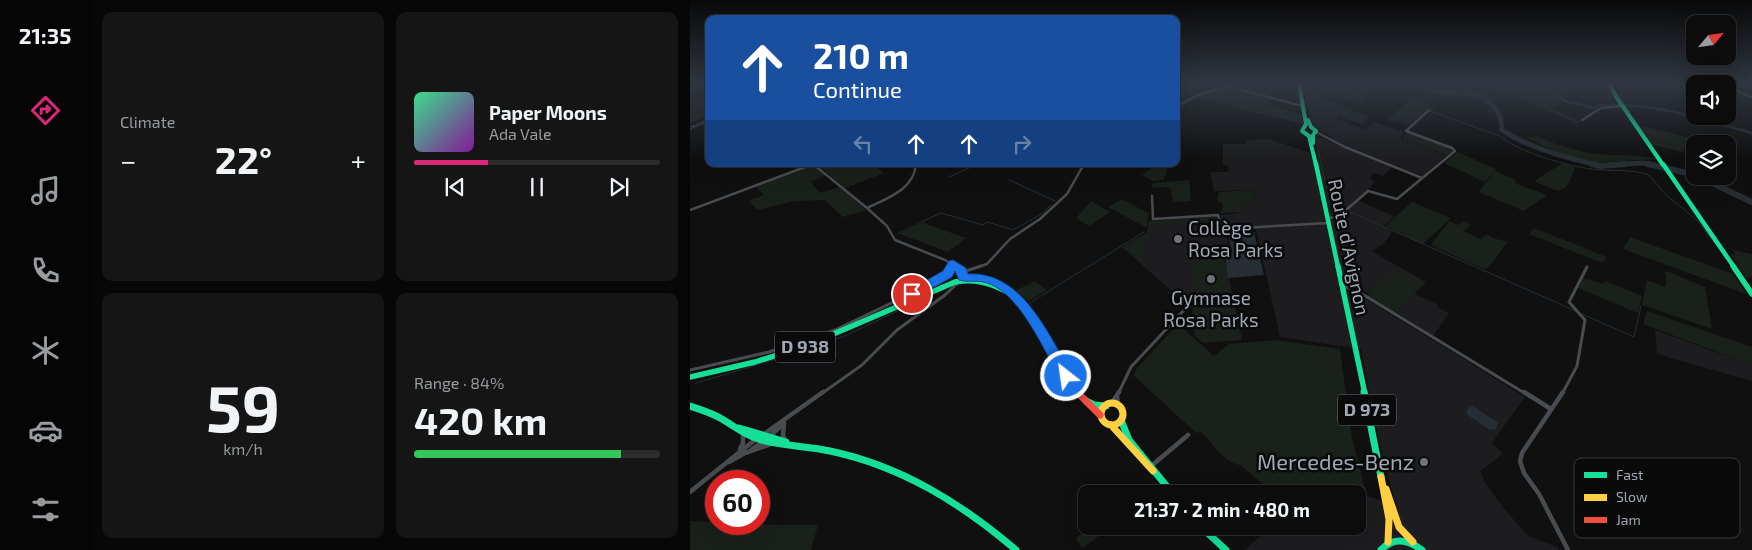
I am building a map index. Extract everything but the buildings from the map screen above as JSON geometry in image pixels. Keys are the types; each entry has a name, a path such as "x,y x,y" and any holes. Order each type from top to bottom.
{"main road":[{"name":"Route d'Avignon","path":"1304,109 1306,131 1313,151 1343,287 1380,470"},
{"path":"1625,109 1752,294"},
{"name":"Route d'Avignon","path":"1305,114 1314,131 1313,151"},
{"path":"1306,131 1314,131"},
{"name":"D 938","path":"690,377 748,364 820,341 962,277 970,280 989,281 1014,296"},
{"name":"D 938","path":"878,316 934,288 962,277 982,277 992,280 1014,296 1036,324 1080,396 1089,407 1100,414 1103,422 1111,425 1151,466"},
{"path":"1080,396 1094,405 1118,404"},
{"name":"D 938","path":"1118,404 1124,410 1122,420 1127,436 1166,485"},
{"path":"1100,414 1109,405"},
{"path":"690,406 716,415 737,428 776,443 846,454 910,475 939,490 975,515 1016,550"},
{"path":"1111,425 1122,420"},
{"path":"737,428 743,434 756,439 765,438 786,441 792,444"},
{"name":"D 973","path":"1380,470 1389,519 1388,542"},
{"name":"D 973","path":"1380,470 1399,527 1412,542"},
{"path":"1210,535 1226,550"},
{"path":"1381,550 1388,542 1397,539 1412,542 1422,550"}],"street":[{"path":"1582,120 1599,109"},
{"path":"1152,196 1153,219 1218,214 1221,227 1224,229 1328,220 1338,217 1368,191 1397,199 1455,151 1452,148 1406,131 1429,110"},
{"path":"1314,131 1325,135 1337,143 1422,178"},
{"path":"690,210 805,167"},
{"path":"817,167 887,226 895,240 953,264 962,277"},
{"path":"867,208 908,185 915,175 916,167"},
{"path":"724,465 745,453 786,420 862,365 896,330 945,295 962,277 986,264 1010,239 1040,219 1067,194 1082,167"},
{"path":"690,370 770,352 835,330 925,287 948,274 953,264"},
{"path":"1568,550 1539,494 1524,473 1520,461 1522,453 1551,409 1555,406 1577,366 1585,320 1569,302 1587,267"},
{"path":"1343,287 1354,289 1551,409"},
{"path":"1109,405 1117,396 1130,367 1186,308"},
{"path":"1117,396 1118,404"},
{"path":"786,420 783,436 786,441"},
{"path":"737,453 743,444 743,434"},
{"path":"1151,466 1188,435"},
{"path":"690,492 756,439"},
{"path":"745,453 776,443"}],"shaded area":[{"path":"690,109 705,109 705,117 690,123"},
{"path":"1242,109 1281,109 1301,114 1303,124 1263,114 1264,112 1262,114"},
{"path":"1309,109 1350,109 1336,118 1365,130 1374,122 1404,132 1401,138 1446,155 1423,176 1343,145 1313,126"},
{"path":"1349,109 1369,116 1363,125 1338,116"},
{"path":"1400,109 1427,109 1408,126 1388,120"},
{"path":"1543,109 1552,109 1580,121 1577,123"},
{"path":"1640,127 1686,137 1686,147 1683,152 1653,145"},
{"path":"1407,132 1451,148 1452,151 1447,155 1404,139 1403,137"},
{"path":"1317,136 1392,168 1383,176 1374,173 1370,179 1375,182 1359,201 1394,216 1384,226 1392,231 1388,238 1382,245 1371,251 1426,282 1415,294 1438,305 1437,307 1449,313 1433,336 1347,280 1337,289 1358,294 1525,397 1492,443 1503,454 1480,471 1486,484 1502,506 1528,536 1557,547 1559,550 1245,550 1261,535 1366,535 1367,496 1396,505 1378,436 1361,349 1280,337 1256,229 1225,232 1231,253 1224,255 1242,340 1203,343 1195,336 1192,309 1122,247 1147,232 1149,221 1218,216 1221,230 1223,231 1219,215 1238,213 1238,204 1255,203 1254,190 1214,191 1210,172 1228,172 1229,167 1223,164 1223,144 1246,144 1247,140 1268,139 1317,155"},
{"path":"1537,136 1588,153 1643,156 1658,159 1588,163 1561,154 1527,138"},
{"path":"1458,152 1496,169 1495,171 1516,180 1515,183 1547,195 1524,211 1479,192 1493,174 1485,182 1444,163"},
{"path":"1563,163 1575,167 1568,184 1564,188 1556,190 1534,181"},
{"path":"807,167 816,167 826,175 811,182 820,193 840,187 866,210 843,217 825,200 794,201 758,210 749,201 764,195 756,187"},
{"path":"820,167 876,167 884,173 845,188"},
{"path":"1152,167 1167,167 1164,180 1153,181 1142,175"},
{"path":"1189,180 1191,201 1173,202 1171,189 1165,187 1152,188 1153,183"},
{"path":"1253,190 1255,203 1238,204 1238,212 1221,213 1223,204 1217,200 1219,192"},
{"path":"1122,199 1148,213 1147,228 1108,207"},
{"path":"1091,201 1110,212 1089,226 1076,218"},
{"path":"1412,202 1451,218 1423,244 1385,226"},
{"path":"1217,217 1220,231 1206,233 1203,226 1208,226 1207,221 1150,226 1150,221"},
{"path":"1449,221 1458,225 1464,221 1471,225 1464,231 1480,239 1488,234 1493,238 1508,242 1487,269 1479,267 1431,245"},
{"path":"918,223 924,223 966,238 948,252 897,233"},
{"path":"1534,228 1607,257 1602,263 1529,234"},
{"path":"1254,232 1264,275 1228,278 1225,256 1232,252 1228,233"},
{"path":"1147,233 1151,234 1150,238 1141,241 1141,243 1145,243 1142,244 1142,248 1145,248 1145,250 1141,250 1140,253 1145,253 1140,258 1145,259 1139,260 1125,247"},
{"path":"1630,237 1733,274 1746,294 1623,249"},
{"path":"1733,250 1752,254 1752,278 1746,277 1731,254 1735,255"},
{"path":"1223,258 1227,280 1225,280 1240,339 1204,342 1196,335 1192,311 1198,304 1194,260"},
{"path":"1400,270 1424,282 1402,309 1395,312 1368,294 1385,276 1391,278"},
{"path":"1666,271 1705,287 1712,329 1642,305 1647,280 1666,287"},
{"path":"1586,278 1603,284 1606,281 1642,296 1638,313 1578,288 1583,279"},
{"path":"1035,281 1047,290 1029,301 1015,291"},
{"path":"1647,311 1752,347 1752,365 1643,324"},
{"path":"1178,324 1214,356 1229,344 1275,340 1340,349 1352,438 1364,485 1264,485 1240,465 1224,457 1201,432 1196,433 1133,375 1138,367"},
{"path":"1655,330 1752,365 1752,381 1657,354"},
{"path":"1473,406 1498,423 1496,429 1490,430 1466,414 1468,408"},
{"path":"690,521 705,522 705,535 770,535 770,525 818,525 811,550 690,550"},
{"path":"1080,535 1100,535 1082,548 1076,538"}],"waterway":[{"path":"1432,109 1430,111 1500,136 1519,148 1556,161 1598,170 1635,172 1649,175 1666,195 1697,220 1723,254"},
{"path":"1488,109 1491,113"},
{"path":"1495,109 1500,117 1502,130 1524,142 1548,152 1598,165"},
{"path":"1627,109 1652,145"},
{"path":"1655,109 1705,119 1752,133"},
{"path":"1315,136 1330,203"},
{"path":"1310,145 1319,189"},
{"path":"1624,164 1643,163 1654,165"},
{"path":"1592,164 1600,166 1624,164"},
{"path":"1608,165 1624,164"},
{"path":"1648,164 1686,173"},
{"path":"949,177 971,167"},
{"path":"1009,180 1055,201"},
{"path":"1716,185 1752,202"},
{"path":"921,222 941,213 983,225 988,222 1013,230 1043,213 1051,205"},
{"path":"1348,211 1576,311"},
{"path":"1028,304 1144,232"},
{"path":"696,383 811,349 849,334 925,298"},
{"path":"1582,314 1634,337 1641,306"}],"railway":[{"path":"690,128 705,122"}],"traffic: fast":[{"path":"1303,109 1306,124 1302,131 1309,136 1313,151 1381,477"},
{"path":"1624,109 1752,294"},
{"path":"1308,120 1311,127 1316,131 1313,135 1313,143"},
{"path":"690,377 755,362 803,347 955,282 979,281 1000,288 1014,296"},
{"path":"1086,401 1094,405 1106,406"},
{"path":"690,406 715,415 758,439 830,451 882,466 906,476 952,501 995,532 1016,550"},
{"path":"1121,420 1129,440 1166,485"},
{"path":"739,428 786,442"},
{"path":"1210,535 1226,550"},
{"path":"1381,550 1390,542 1401,540 1411,543 1422,550"}],"traffic: slow":[{"path":"1112,403 1120,406 1123,414 1120,422 1112,425 1104,422 1101,414 1104,406 1112,403"},
{"path":"1111,425 1153,471"},
{"path":"1381,477 1389,519 1388,542"},
{"path":"1386,489 1399,527 1413,542"}],"traffic: jam":[{"path":"1012,293 1036,326 1075,389 1090,407 1100,415"}],"place":[{"name":"Collège Rosa Parks","path":"1178,239"},
{"name":"Gymnase Rosa Parks","path":"1211,279"},
{"name":"Mercedes-Benz","path":"1424,462"}],"route":[{"path":"912,294 948,274 953,264 963,272 963,278 970,276 982,277 996,282 1011,293 1026,309 1066,376"}]}
